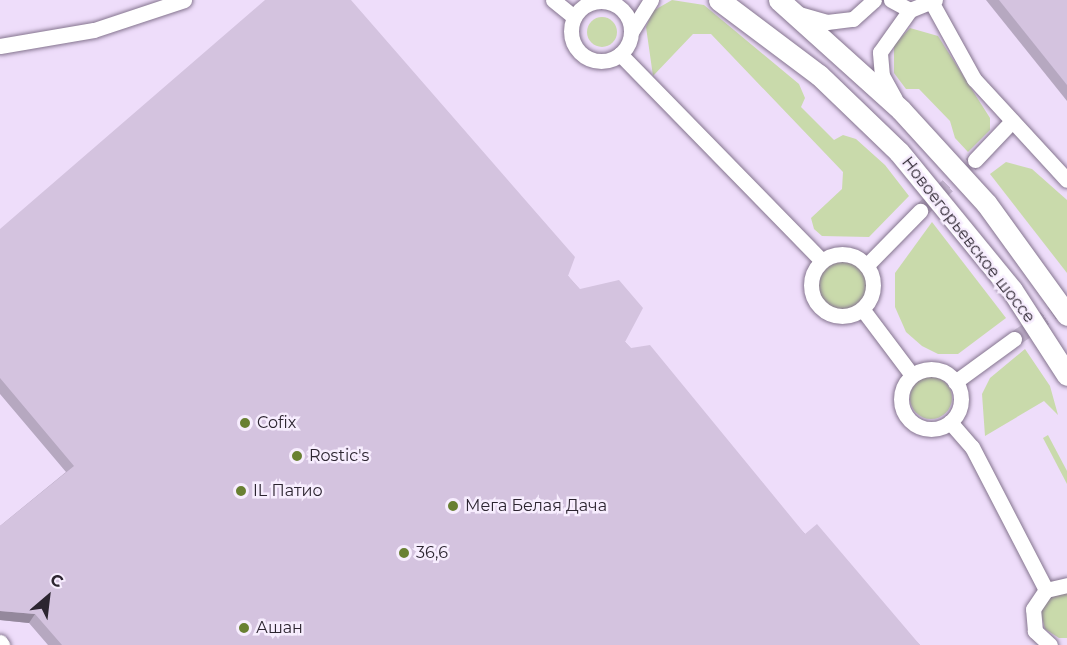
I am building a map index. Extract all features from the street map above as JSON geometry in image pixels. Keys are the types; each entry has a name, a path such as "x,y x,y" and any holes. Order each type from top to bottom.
{"main road":[{"name":"Новоегорьевское шоссе","path":"719,0 819,75 899,152 1012,290 1067,375"},
{"name":"Новоегорьевское шоссе","path":"779,0 799,14 901,110 986,203 1067,315"}],"street":[{"path":"0,46 93,30 184,0"},
{"path":"553,0 574,16"},
{"path":"631,32 623,11 603,0 591,2 574,16 570,29 580,52 600,61 620,54 651,0"},
{"path":"799,14 827,22 853,19 874,0"},
{"path":"891,0 910,10"},
{"path":"901,110 882,76 880,52 910,10 933,2 963,64 1067,180"},
{"path":"0,35 19,43"},
{"path":"620,54 822,261"},
{"path":"975,160 1012,121"},
{"path":"867,265 920,211"},
{"path":"845,254 867,265 874,288 862,310 839,317 817,305 811,282 822,261 845,254"},
{"path":"862,310 912,375"},
{"path":"955,382 1014,339"},
{"path":"935,369 955,382 960,403 950,422 930,429 910,421 901,403 912,375 935,369"},
{"path":"950,422 972,447 1046,590"},
{"path":"1050,645 1032,620 1037,598 1046,590 1067,585"}],"green space":[{"path":"672,0 704,5 799,84 805,98 801,107 834,140 843,135 856,139 885,165 909,196 869,237 822,236 814,229 811,218 842,189 843,172 711,34 693,34 653,76 646,27 653,11"},
{"path":"602,17 613,21 617,32 613,43 602,47 591,43 587,32 591,21"},
{"path":"910,28 938,36 990,118 990,130 968,152 955,138 950,121 919,89 906,89 894,73 894,45"},
{"path":"1006,162 1032,169 1067,200 1067,273 990,174"},
{"path":"932,222 1006,318 958,354 938,354 922,346 906,332 895,307 895,273"},
{"path":"843,262 860,269 867,286 860,303 843,310 826,303 819,286 826,269"},
{"path":"1025,349 1050,386 1058,415 1044,401 985,436 982,394 990,378"},
{"path":"931,377 939,378 946,383 951,390 951,406 946,413 939,418 931,419 923,418 916,413 911,406 910,398 911,390 916,383 923,378"},
{"path":"1048,435 1067,471 1067,484 1043,438"},
{"path":"1067,593 1067,638 1059,638 1045,629 1041,613 1048,598"}],"building":[{"path":"265,0 351,0 575,257 568,276 580,289 619,280 643,308 625,342 631,348 650,345 805,534 817,524 920,645 62,645 35,614 0,611 0,526 74,466 0,378 0,229"},
{"path":"999,0 1067,0 1067,85"}],"tunnel":[{"path":"920,211 975,160"},
{"path":"1014,339 1067,302"}],"place":[{"name":"Cofix","path":"245,423"},
{"name":"Rostic's","path":"297,456"},
{"name":"IL Патио","path":"241,491"},
{"name":"Мега Белая Дача","path":"453,506"},
{"name":"36,6","path":"404,553"},
{"name":"Ашан","path":"244,628"}]}
